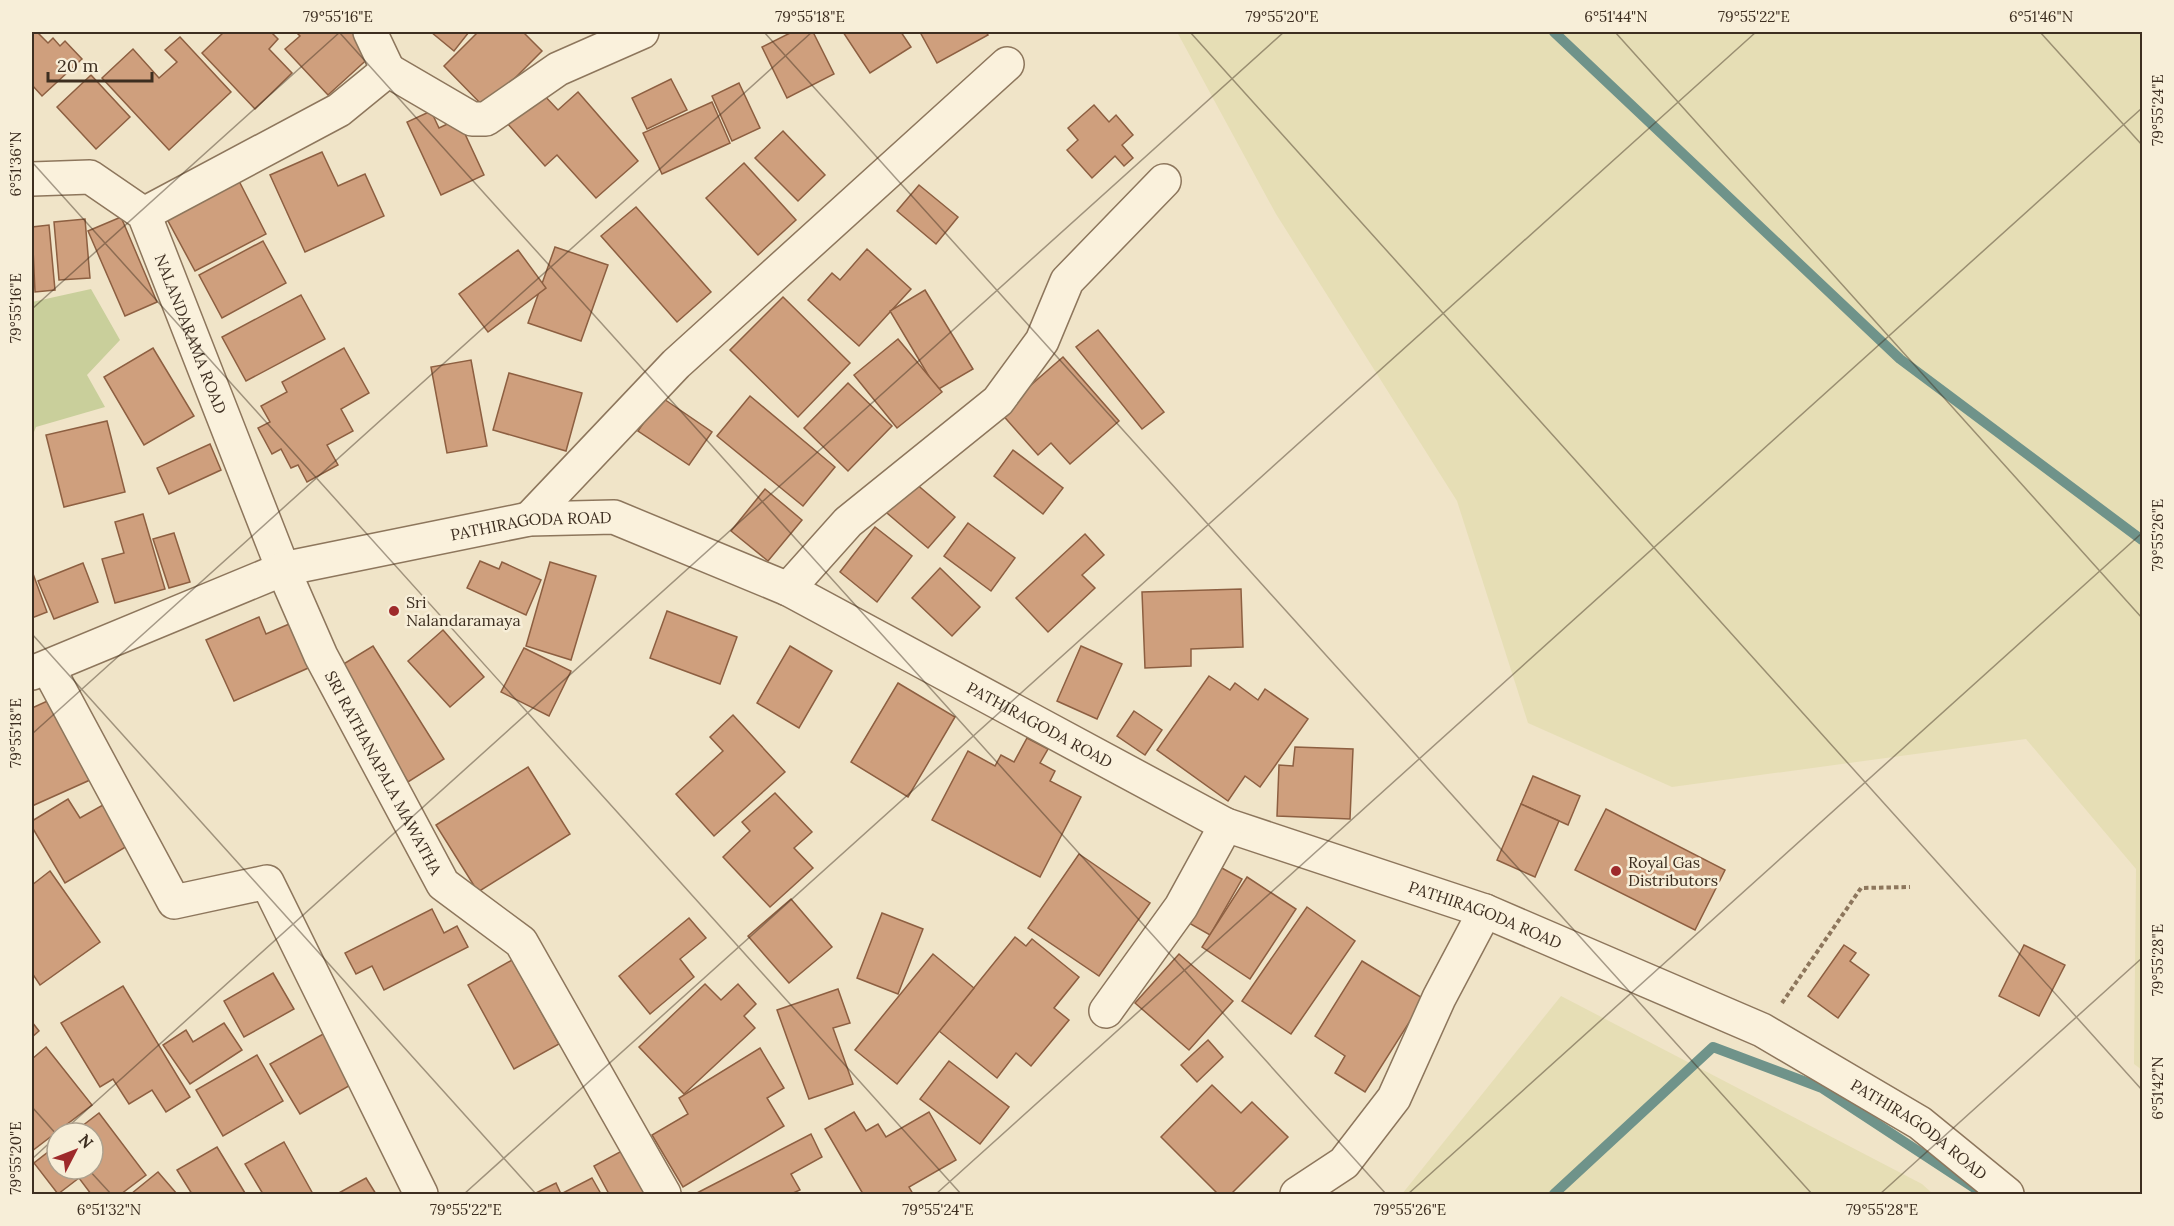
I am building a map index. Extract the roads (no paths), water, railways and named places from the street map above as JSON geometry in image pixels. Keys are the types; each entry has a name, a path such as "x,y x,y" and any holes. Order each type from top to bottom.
{"street":[{"path":"370,32 388,70 472,119 486,119 558,69 642,32"},
{"path":"529,519 676,364 1008,64"},
{"path":"32,179 90,177 144,214 339,110 388,70"},
{"path":"788,589 849,522 998,401 1042,341 1066,280 1164,181"},
{"name":"NALANDARAMA ROAD","path":"144,214 283,569"},
{"name":"PATHIRAGODA ROAD","path":"40,671 283,569 529,519 614,517 788,589 1226,825 1485,912 1762,1030 1920,1123 2007,1194"},
{"name":"SRI RATHANAPALA MAWATHA","path":"283,569 321,656 443,884 521,942 664,1194"},
{"path":"40,671 174,902 267,882 421,1194"},
{"path":"1106,1011 1180,907 1226,825"},
{"path":"1296,1194 1344,1163 1394,1098 1439,998 1485,912"}],"waterway":[{"path":"1554,32 1900,359 2142,540"},
{"path":"1554,1194 1713,1047 1822,1088 1979,1191"}],"place":[{"name":"Sri Nalandaramaya","path":"394,611"},
{"name":"Royal Gas Distributors","path":"1616,871"}]}
